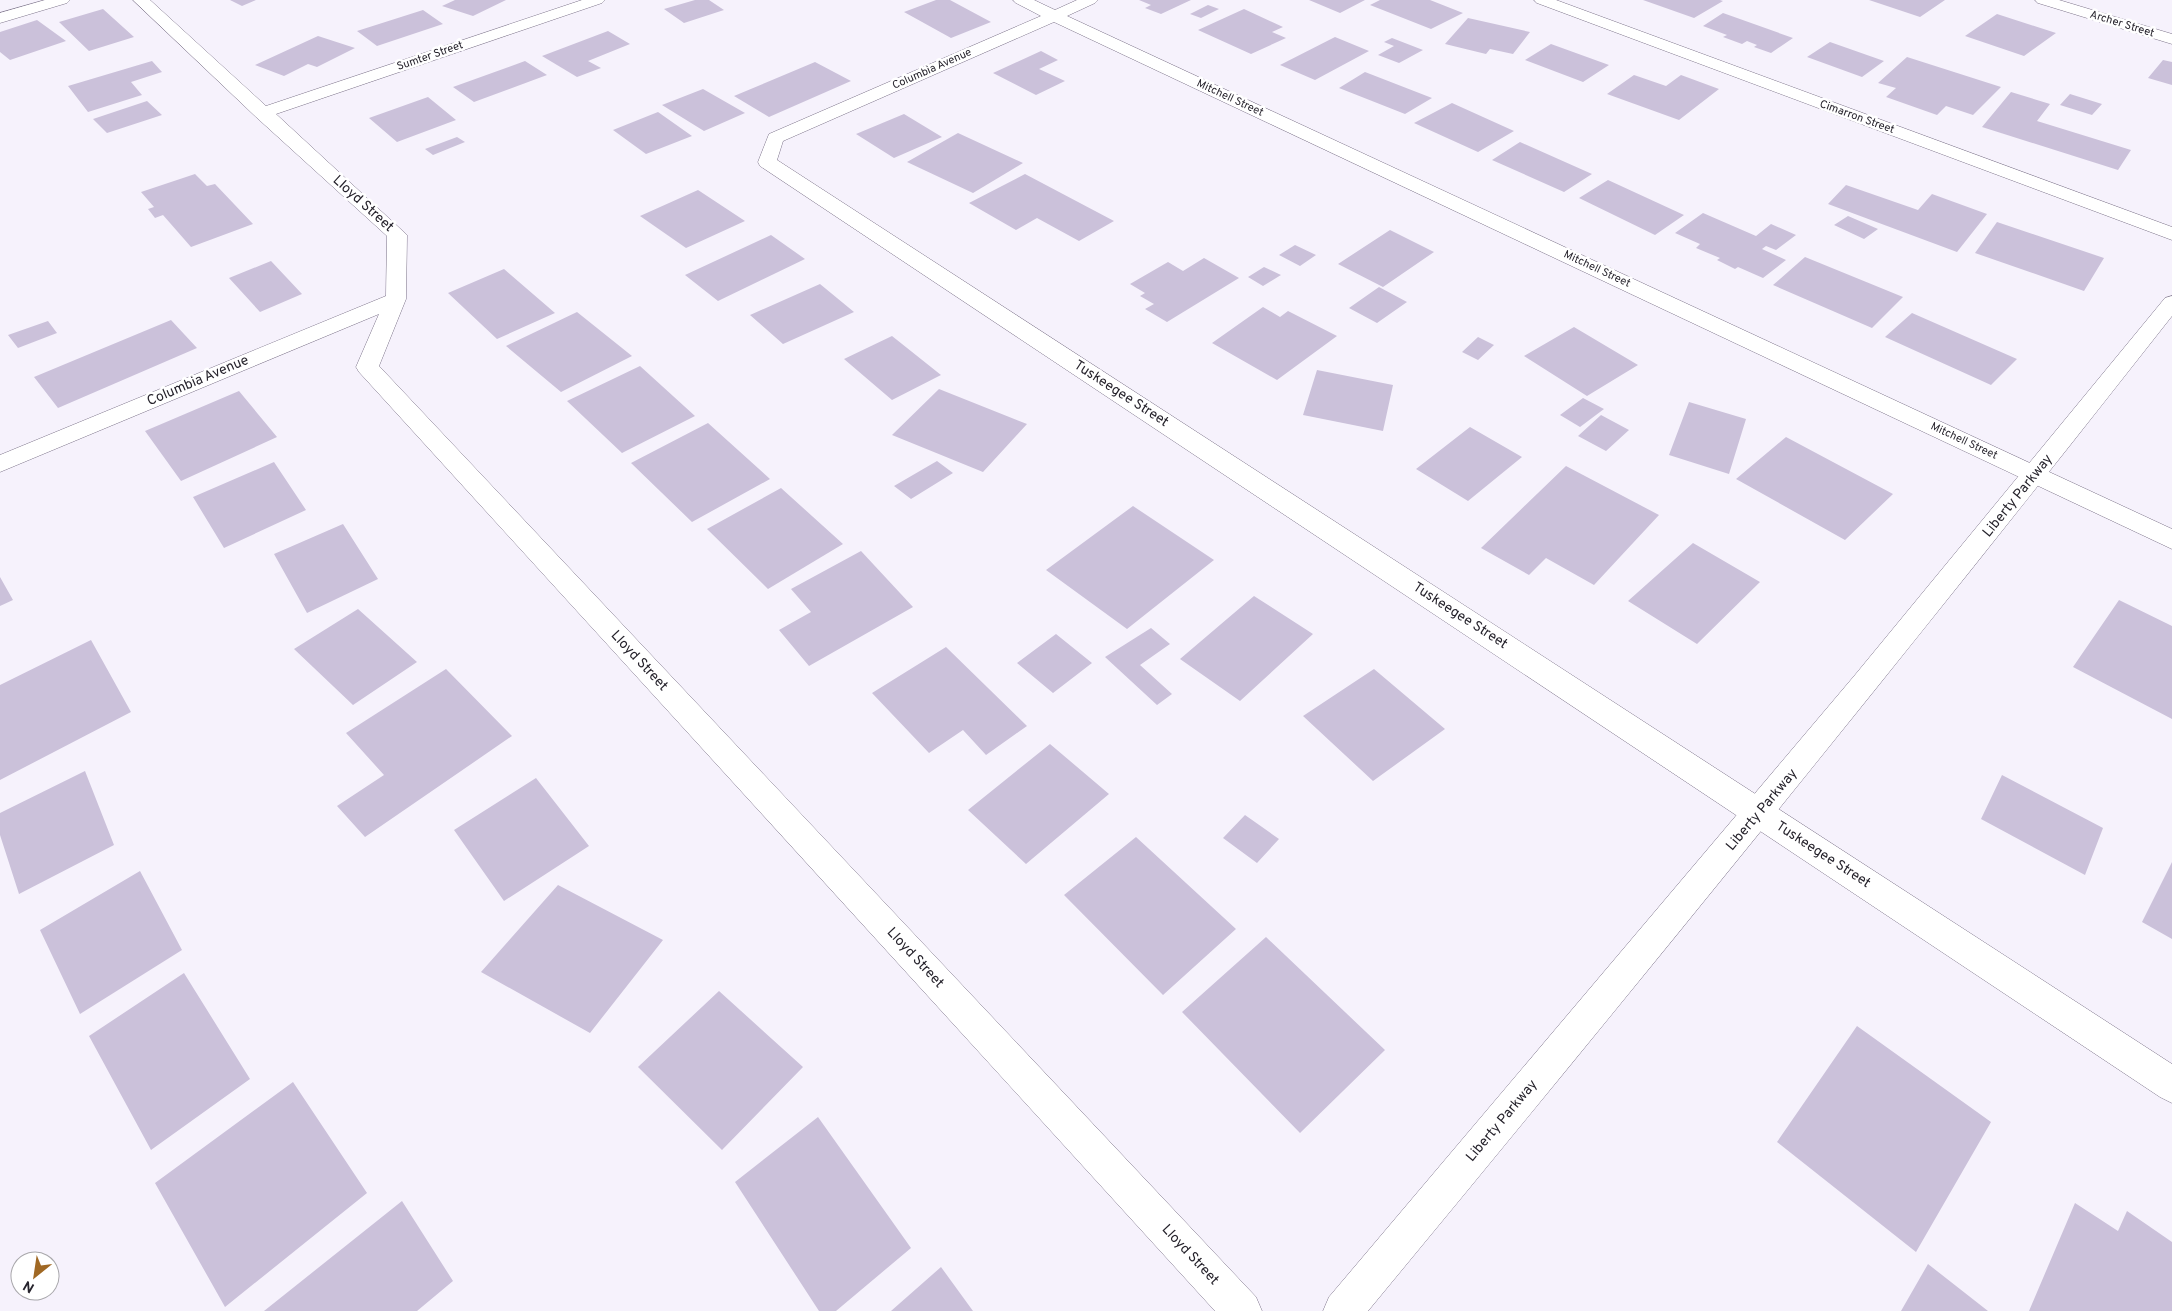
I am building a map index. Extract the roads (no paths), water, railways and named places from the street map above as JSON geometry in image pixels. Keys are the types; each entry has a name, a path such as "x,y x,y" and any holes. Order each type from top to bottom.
{"street":[{"path":"0,18 62,0"},
{"name":"Lloyd Street","path":"141,0 397,235 396,299 366,367 1242,1311"},
{"name":"Sumter Street","path":"262,113 597,0"},
{"name":"Mitchell Street","path":"1021,0 2036,474 2172,540"},
{"name":"Columbia Avenue","path":"775,138 1090,0"},
{"name":"Cimarron Street","path":"1542,0 2172,234"},
{"name":"Archer Street","path":"2043,0 2172,39"},
{"name":"Tuskeegee Street","path":"775,138 767,162 2172,1085"},
{"name":"Columbia Avenue","path":"0,464 396,299"},
{"name":"Liberty Parkway","path":"1343,1311 1760,813 2036,474 2172,302"}]}
